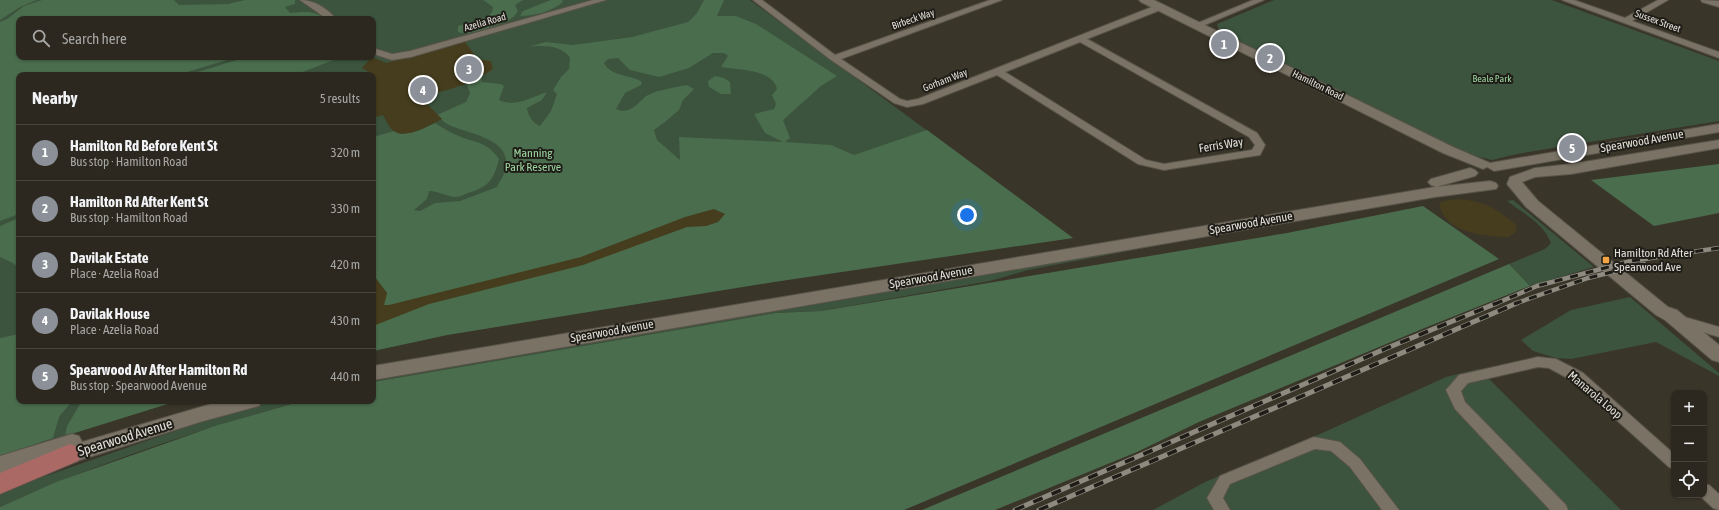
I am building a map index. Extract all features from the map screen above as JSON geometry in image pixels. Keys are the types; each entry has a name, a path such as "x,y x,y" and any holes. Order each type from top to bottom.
{"main road":[{"name":"Hamilton Road","path":"1145,0 1448,150 1479,168"},
{"name":"Spearwood Avenue","path":"376,361 571,327 1432,183 1479,168 1719,128"},
{"name":"Spearwood Avenue","path":"376,372 1435,192 1506,185 1526,174 1567,170 1719,144"},
{"path":"1506,185 1510,174 1479,168 1478,181 1506,185 1532,204 1718,356"},
{"name":"Spearwood Avenue","path":"0,465 195,404"},
{"name":"Spearwood Avenue","path":"0,478 70,454 200,414 240,404"},
{"path":"0,484 70,454"}],"street":[{"path":"304,0 329,16"},
{"name":"Azelia Road","path":"376,52 392,57 411,54 602,0"},
{"name":"Gorham Way","path":"757,0 834,58 897,101 907,104 920,102 1160,7"},
{"name":"Birbeck Way","path":"834,58 998,0"},
{"path":"1197,25 1260,0"},
{"name":"Sussex Street","path":"1566,0 1719,55"},
{"path":"1626,21 1664,0"},
{"path":"1705,0 1719,4"},
{"name":"Ferris Way","path":"998,71 1142,162 1164,167 1256,153 1260,145 1252,135 1079,38"},
{"path":"1669,315 1719,332 1713,344 1718,356"},
{"name":"Manarola Loop","path":"1560,510 1460,405 1453,390 1464,379 1538,362 1551,363 1578,377 1673,462"},
{"path":"1222,510 1215,498 1225,480 1314,443 1335,446 1355,463 1391,510"},
{"path":"1707,493 1719,503"}],"green space":[{"name":"Manning Park Reserve","path":"0,0 750,0 1073,238 933,256 447,335 376,350 376,72 16,72 16,404 167,404 0,456"},
{"path":"0,0 37,0 20,7 0,20"},
{"path":"42,0 174,0 179,5 228,4 245,0 295,0 295,4 285,7 290,13 304,12 322,16 16,16 16,60 227,60 187,72 16,72 16,215 0,221 0,22 7,19 24,6"},
{"path":"483,0 523,0 515,5 518,11 514,17 507,21 469,33 458,32 458,26 486,17 492,12 493,7"},
{"path":"551,0 562,0 563,2 554,8 543,12 520,16 523,11"},
{"name":"Manning Park Reserve","path":"704,0 724,0 717,16 736,16 756,24 837,76 821,86 783,120 790,138 785,142 831,145 854,155 927,130 1073,238 774,282 447,335 376,350 376,136 394,131 402,134 418,131 435,123 456,135 486,146 499,159 493,177 481,188 456,197 429,191 427,199 414,210 420,211 435,203 460,201 497,187 504,174 506,160 503,151 497,145 488,139 449,125 437,115 466,102 470,93 463,75 465,42 478,59 491,61 493,69 482,77 482,82 501,84 504,86 499,100 511,103 517,102 547,92 542,100 527,108 531,119 540,126 551,111 557,94 553,90 561,77 569,69 570,58 557,48 545,46 528,47 546,42 573,45 632,37 688,22 697,13","holes":["713,53 724,53 728,56 721,67 762,74 774,82 777,89 772,95 776,104 774,109 754,114 765,133 783,142 679,137 680,160 657,140 654,130 679,110 683,100 694,89 687,85 652,93 631,109 622,111 616,109 625,93 641,85 642,82 611,71 604,63 608,59 618,58 630,70 659,77 689,68"]},
{"name":"Beale Park","path":"1274,0 1552,0 1719,61 1719,121 1517,154 1492,160 1462,153 1219,31 1217,24"},
{"path":"236,60 333,60 303,72 198,72"},
{"path":"715,76 724,78 730,82 731,94 721,94 709,87 708,81"},
{"path":"1719,164 1719,213 1654,226 1591,180"},
{"path":"1513,200 1594,267 1530,286 1509,264 1545,249 1551,243 1548,236 1538,225 1507,201"},
{"path":"1423,206 1499,259 904,510 0,510 0,507 56,482 218,425 292,404 376,404 376,381 775,313 821,311 1287,233"},
{"path":"16,219 16,266 0,257 0,226"},
{"path":"1245,229 1028,270 990,281 821,311 775,313 376,381 376,377"},
{"path":"1509,264 1530,286 1427,327 1199,422 1137,452 995,510 922,510"},
{"path":"1630,297 1719,373 1719,376 1656,342 1571,359 1556,358 1533,351 1521,340 1571,310"},
{"path":"16,335 16,404 70,404 59,417 53,438 0,456 0,338"},
{"path":"1479,369 1621,510 1153,510 1205,482 1320,434 1446,377"},
{"path":"80,404 167,404 65,436 67,426"},
{"path":"261,404 292,404 149,448 74,476 0,507 0,492 229,412"}],"sand":[{"path":"465,42 478,59 491,61 493,69 473,81 459,86 436,93 418,95 442,119 418,131 404,134 392,130 383,115 377,117 376,116 376,72 369,72 362,68 369,60 376,59 386,63"},
{"path":"1458,199 1489,206 1516,225 1517,231 1509,237 1499,237 1478,234 1457,227 1442,213 1439,203"},
{"path":"714,209 725,214 718,222 706,226 687,227 583,265 429,304 376,325 376,278 387,293 384,305 389,305 581,257 685,217"}],"railway":[{"path":"1495,304 1537,286 1631,261 1719,248"},
{"path":"1514,304 1588,278 1644,264"},
{"path":"1015,510 1387,348 1497,303"},
{"path":"1039,510 1517,303"}],"place":[{"name":"Hamilton Rd Before Kent St","path":"1224,44"},
{"name":"Hamilton Rd After Kent St","path":"1270,58"},
{"name":"Davilak Estate","path":"469,69"},
{"name":"Davilak House","path":"423,90"},
{"name":"Spearwood Av After Hamilton Rd","path":"1572,148"},
{"name":"Hamilton Rd After Spearwood Ave","path":"1606,260"}]}
